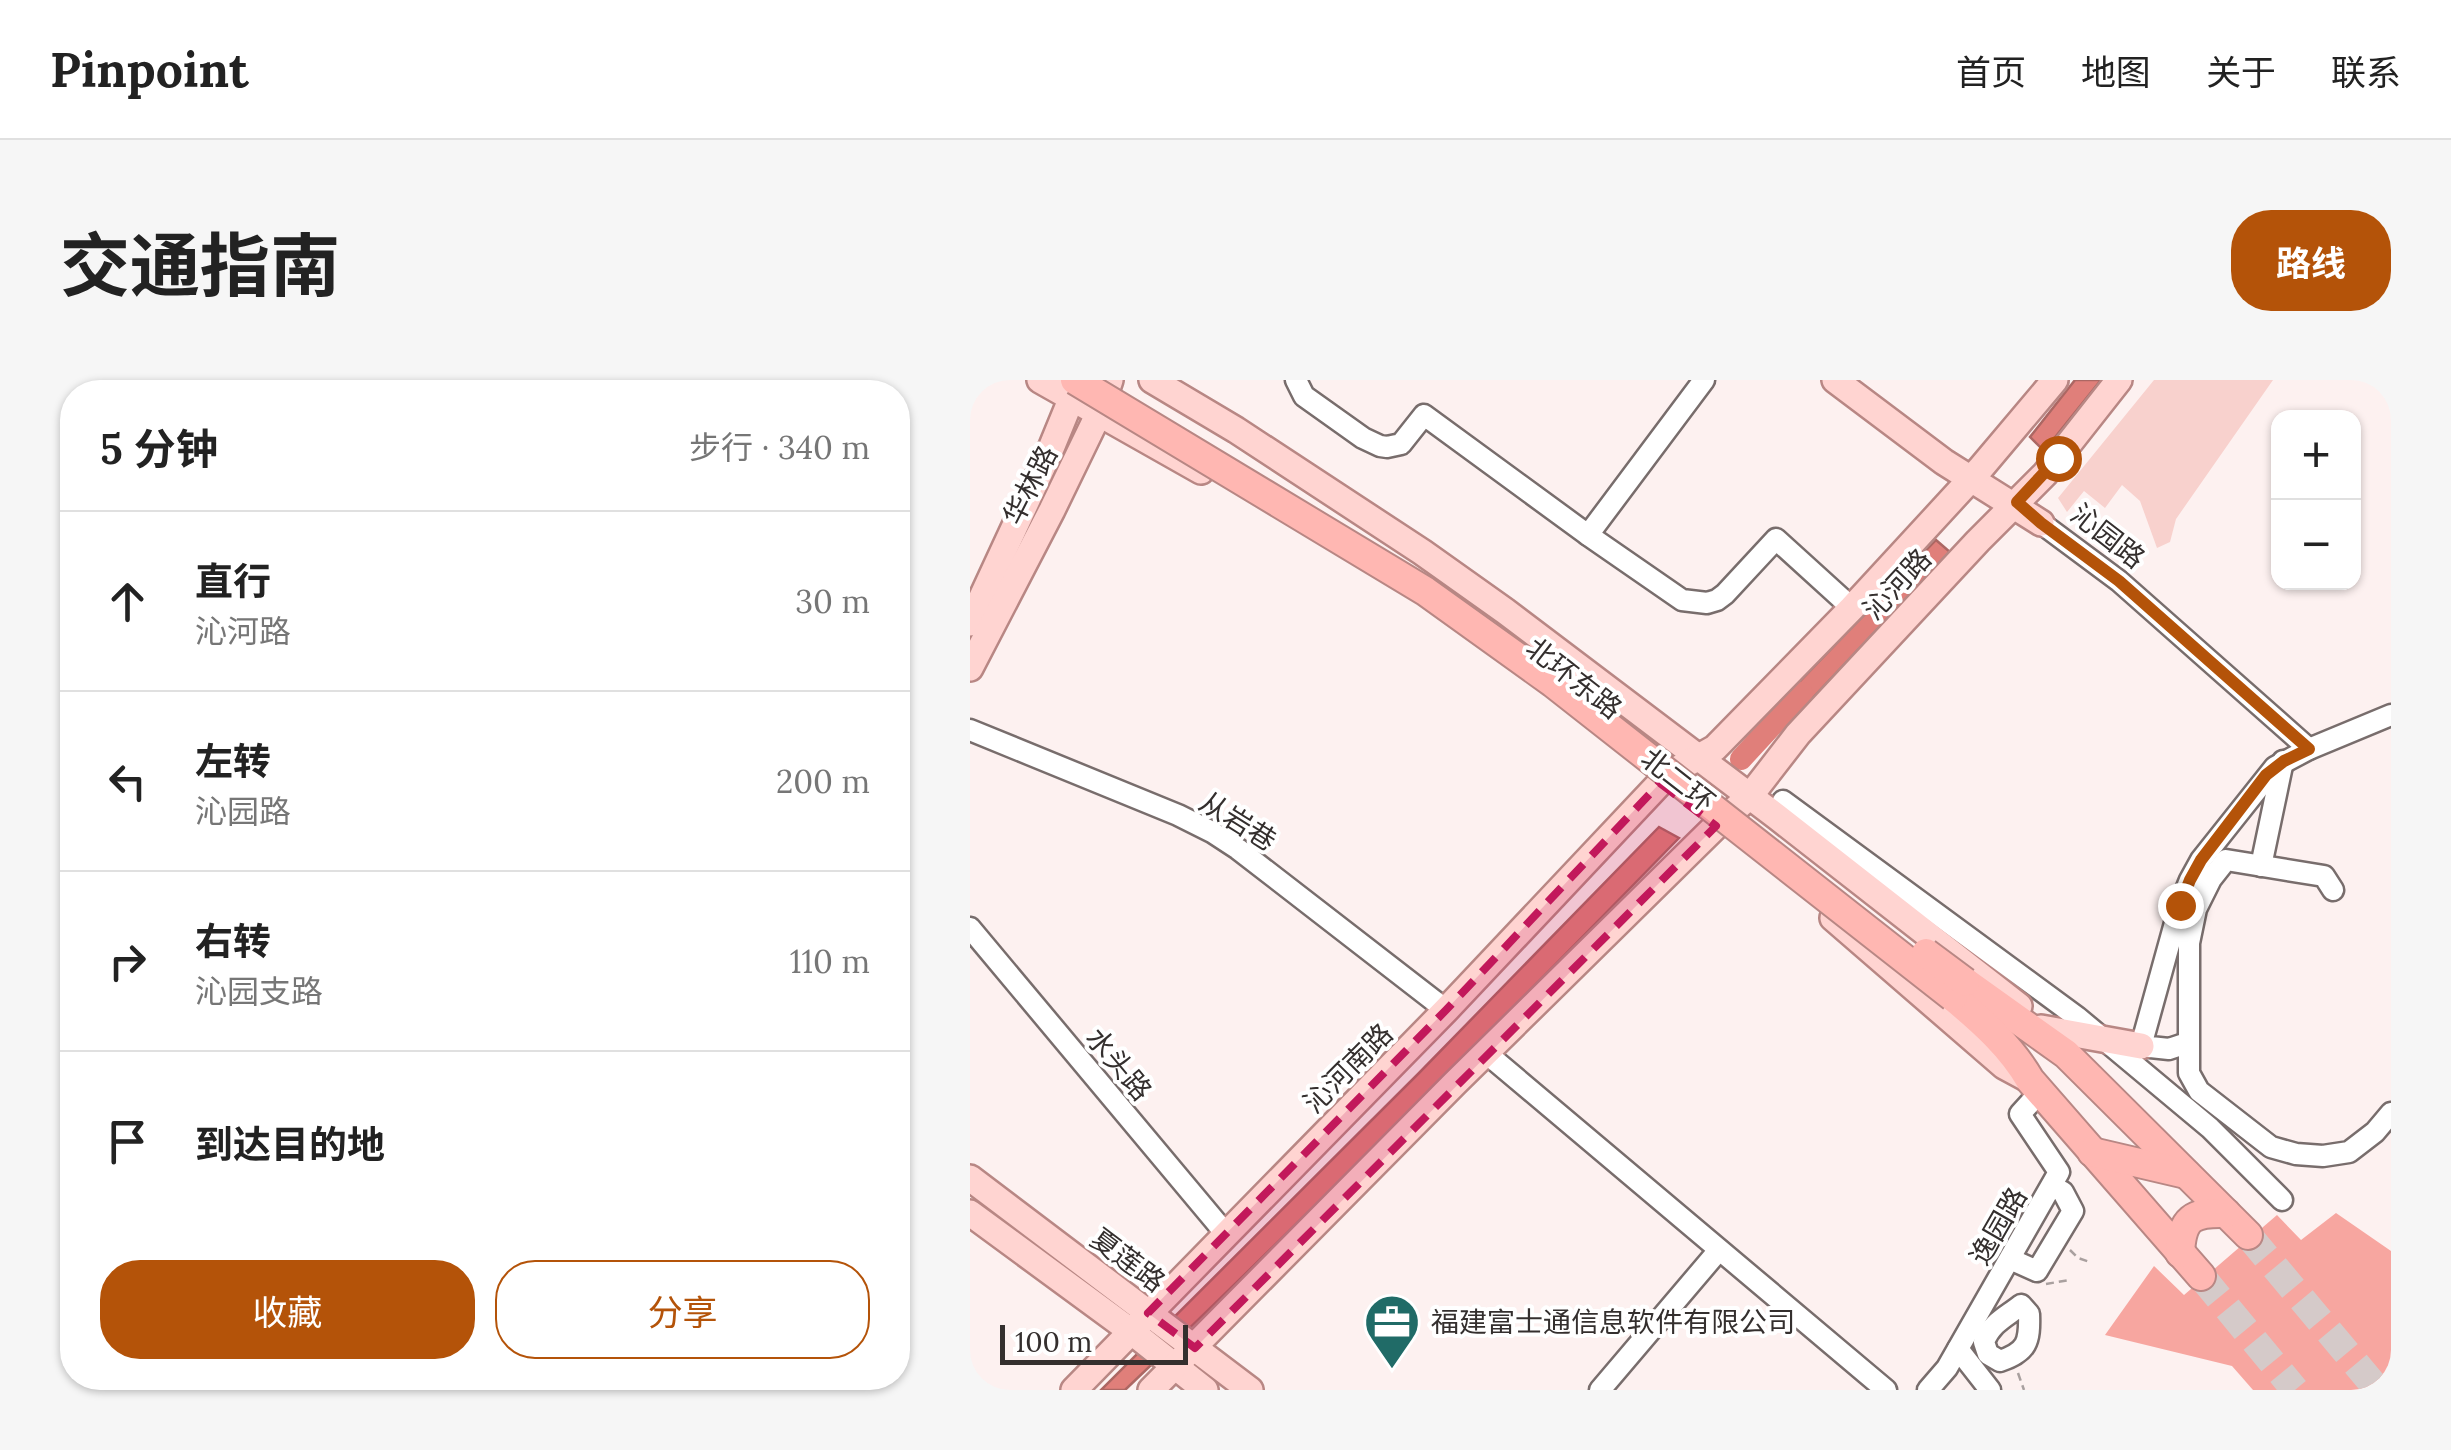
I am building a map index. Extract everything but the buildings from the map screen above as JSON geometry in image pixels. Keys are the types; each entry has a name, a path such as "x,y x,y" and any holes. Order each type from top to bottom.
{"highway":[{"name":"北二环","path":"1107,380 1432,579 1743,814 1959,990 2200,1276"},
{"name":"北二环","path":"1075,386 1440,602 1553,683 1959,990 2066,1054 2248,1234"},
{"path":"2131,1118 2146,1214"},
{"path":"2092,1152 2187,1174"},
{"path":"2180,1253 2186,1224 2208,1212 2226,1212"}],"main road":[{"name":"北环东路","path":"1040,380 1075,386 1099,413 1238,492 1463,631 1792,883 2004,1066 2036,1086"},
{"name":"华林路","path":"970,668 1099,413 1107,380"},
{"path":"1152,380 1422,552 1750,796 1880,884 2021,992 2041,1028 2066,1054"},
{"path":"1836,380 1975,475"},
{"name":"沁园路","path":"1863,380 1975,475 2041,523"},
{"name":"沁河路","path":"1660,783 1714,748 1852,608 1975,475 2055,380"},
{"name":"沁河路","path":"1716,826 1750,796 1798,734 2058,458 2119,380"},
{"name":"华林路","path":"970,623 1075,386"},
{"name":"沁河南路","path":"1074,1390 1446,1010 1660,783"},
{"path":"1152,1390 1716,826"},
{"path":"2041,1028 2140,1046"},
{"name":"夏莲路","path":"970,1178 1185,1357 1250,1390"},
{"name":"夏莲路","path":"970,1213 1140,1322"},
{"name":"夏莲路","path":"1185,1357 1205,1390"}],"street":[{"path":"1296,380 1304,396 1362,438 1380,446 1401,444 1424,415 1675,597 1698,603 1717,600 1776,539 1852,608"},
{"path":"1588,536 1704,380"},
{"name":"沁园路","path":"2041,523 2119,581 2309,749"},
{"path":"2187,1043 2169,1049 2140,1046 2180,905 2195,869 2266,775 2309,749 2391,715"},
{"name":"从岩巷","path":"970,730 1212,832 1446,1010"},
{"path":"2261,866 2284,761"},
{"path":"1783,800 1880,884"},
{"path":"2333,890 2324,876 2226,860 2196,909 2189,943 2189,1073 2199,1091 2271,1147 2296,1154 2323,1156 2349,1152 2375,1132 2391,1113"},
{"name":"水头路","path":"970,928 1226,1234"},
{"path":"2021,992 2078,1017 2210,1128 2282,1200"},
{"path":"1486,1053 1886,1390"},
{"name":"逸园路","path":"1928,1390 1947,1368 2059,1172 2020,1114 2036,1086"},
{"path":"2010,1259 2037,1272 2073,1211 2063,1192 2052,1186"},
{"path":"1600,1390 1719,1250"},
{"path":"1958,1349 1990,1390"}],"path":[{"path":"2056,1240 2078,1258 2090,1262"},
{"path":"2012,1357 2024,1390"}],"highlighted area":[{"path":"1660,783 1716,826 1195,1348 1148,1313 1446,1010"}],"shaded area":[{"path":"2075,380 2101,380 2044,451 2030,437"},
{"path":"2154,380 2273,380 2176,519 2170,542 2157,548 2140,501 2122,485 2105,508 2084,491 2067,512 2058,498"},
{"path":"1936,540 1950,552 1793,719 1776,706"},
{"path":"1659,827 1679,838 1474,1047 1125,1390 1101,1390 1419,1073"},
{"path":"2336,1213 2391,1251 2391,1390 2253,1390 2232,1366 2105,1335 2154,1266 2184,1295 2277,1215 2301,1240"}],"waterway":[{"path":"1741,759 1802,693"}],"tunnel":[{"path":"2248,1235 2378,1390"},
{"path":"2201,1276 2295,1390"}],"place":[{"name":"福建富士通信息软件有限公司","path":"1392,1371"}],"route":[{"path":"2058,458 2017,502 2119,581 2309,749 2266,775 2201,860 2180,905"}]}
